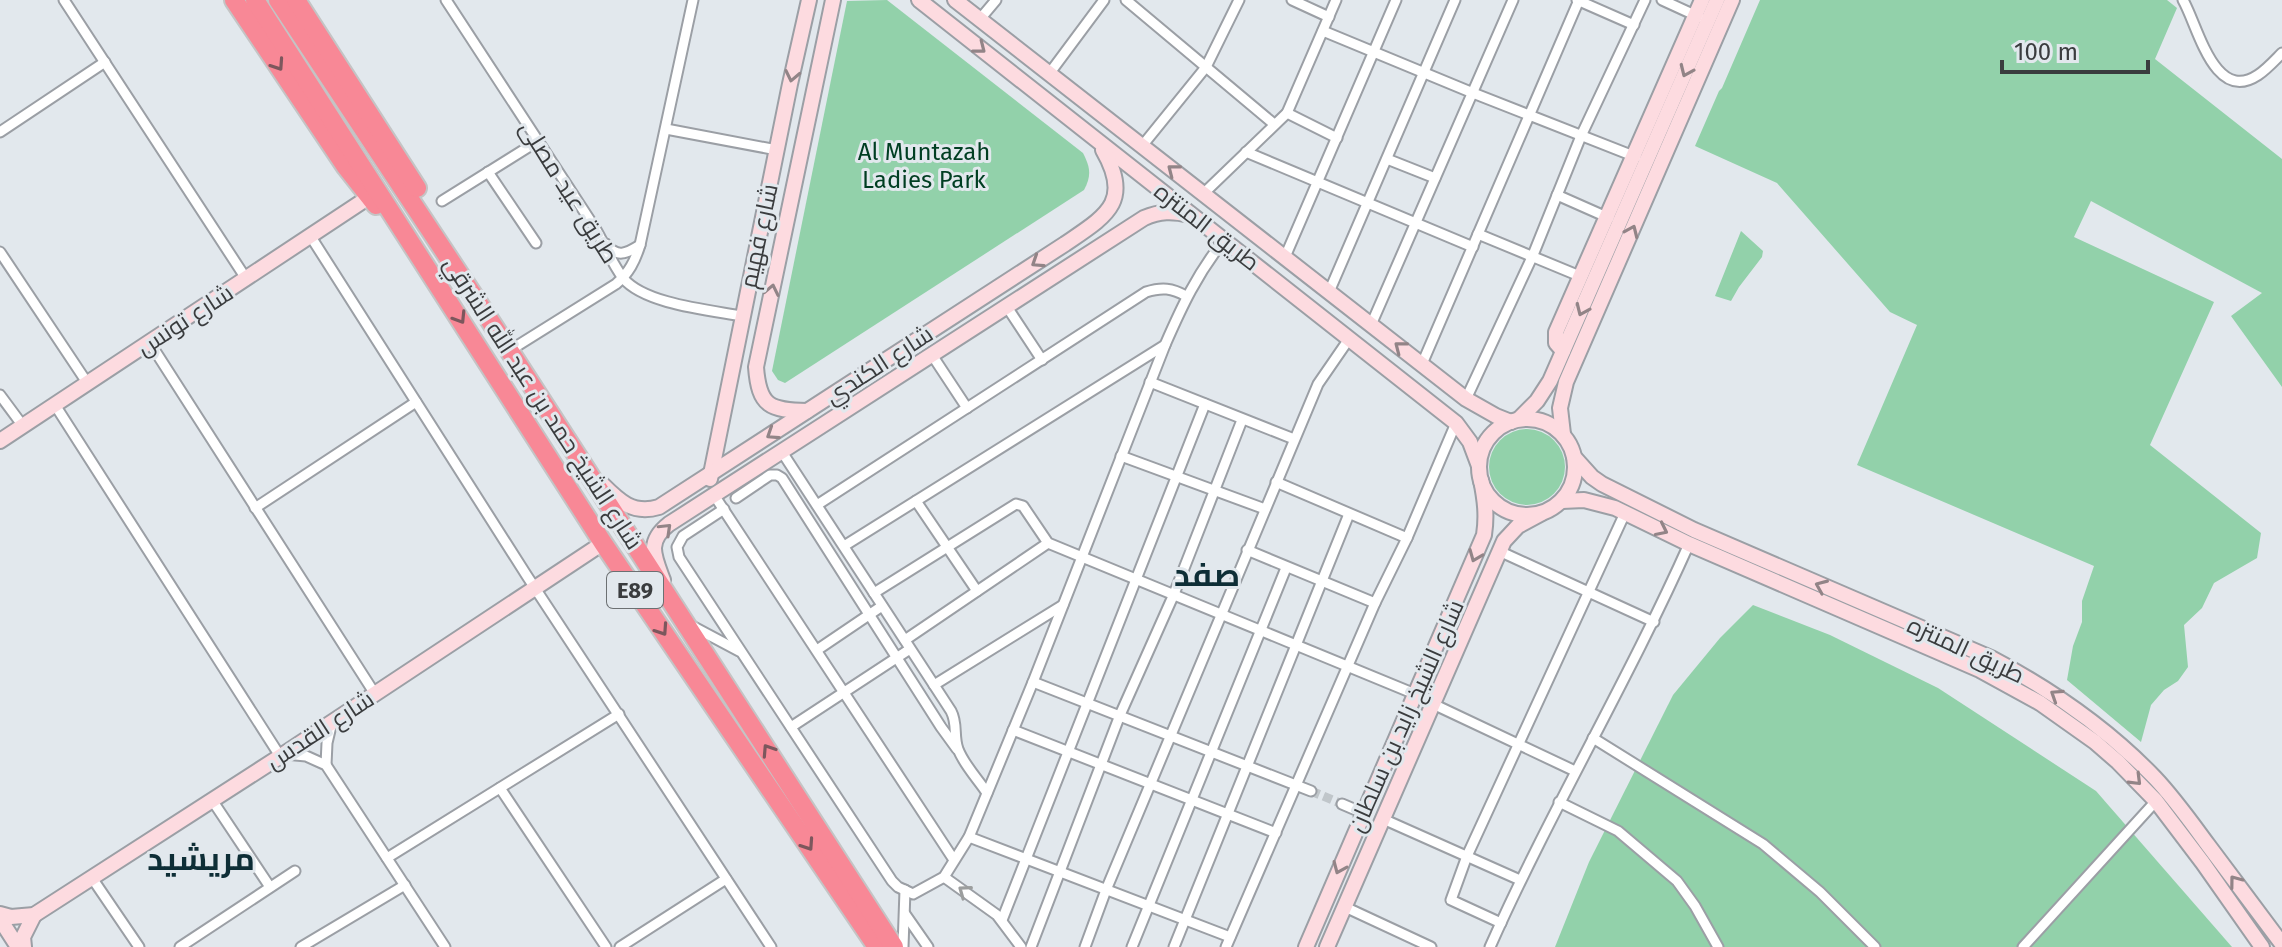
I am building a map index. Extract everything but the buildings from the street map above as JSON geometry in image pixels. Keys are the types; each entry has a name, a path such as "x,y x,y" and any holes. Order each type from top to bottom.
{"highway":[{"path":"234,0 346,167 418,252"},
{"name":"شارع الشيخ حمد بن عبد الله الشرقي","path":"255,0 603,543 877,947"},
{"name":"شارع الشيخ حمد بن عبد الله الشرقي","path":"278,0 487,316 894,947"},
{"path":"296,0 474,277 487,316"},
{"path":"861,922 867,947"}],"street":[{"path":"64,0 247,280"},
{"name":"طريق عيد مصلى","path":"446,0 601,238 607,254 623,278 638,291 665,301 742,316"},
{"path":"509,351 623,278 630,269 640,245 693,0"},
{"name":"شارع فهيم","path":"710,473 809,0"},
{"name":"شارع فهيم","path":"807,411 776,410 769,404 757,384 756,367 834,0"},
{"name":"طريق المنتزه","path":"955,0 1466,399 1496,416 1515,420"},
{"path":"980,19 996,0"},
{"path":"1049,74 1104,0"},
{"path":"1126,0 1274,124"},
{"path":"1142,146 1206,67 1239,0"},
{"path":"1292,0 1329,17"},
{"path":"1203,194 1287,113 1336,0"},
{"path":"1285,257 1396,0"},
{"path":"1329,292 1455,0"},
{"path":"1371,325 1513,0"},
{"path":"1422,364 1578,0 1634,25"},
{"path":"1466,399 1533,255 1581,136 1645,0"},
{"path":"1662,0 1702,18"},
{"path":"1702,0 1702,18"},
{"path":"1515,420 1542,421 1563,434 1574,457 1574,477 1570,490 1562,501 1542,513 1523,515 1505,510 1490,497 1480,473 1486,442 1545,391 1563,351 1587,279 1640,158 1702,18 1717,0"},
{"path":"1563,434 1560,408 1566,382 1732,0"},
{"path":"2183,0 2210,61 2227,77 2248,80 2260,74 2282,53"},
{"name":"طريق المنتزه","path":"921,1 1456,423 1470,442 1480,473"},
{"path":"804,21 813,36 817,36 828,23"},
{"path":"1323,31 1640,158"},
{"path":"0,132 105,62"},
{"path":"1287,113 1337,138"},
{"path":"666,129 777,150"},
{"path":"442,201 538,141"},
{"name":"شارع الكندي","path":"584,466 621,503 638,510 659,507 1102,219 1116,195 1115,179 1097,141"},
{"path":"1246,152 1473,247"},
{"path":"1387,159 1435,178"},
{"path":"488,172 536,243"},
{"path":"1557,195 1613,220"},
{"name":"شارع تونس","path":"0,441 369,197"},
{"name":"شارع الكندي","path":"670,599 653,554 656,539 665,527 1144,218 1158,212 1172,211 1193,216"},
{"path":"1478,234 1587,279"},
{"path":"311,237 535,588 771,947"},
{"path":"601,238 611,251 619,255 640,245"},
{"path":"724,509 683,536 677,552 892,881 913,894 944,877 969,837 1165,345 1186,296 1203,266 1224,240"},
{"path":"0,252 88,384"},
{"path":"0,273 10,266"},
{"path":"817,505 1146,292 1159,287 1186,296"},
{"path":"1007,307 1042,360"},
{"path":"1085,947 1294,439 1318,384 1349,339"},
{"path":"150,343 375,694"},
{"path":"844,546 1165,345"},
{"path":"932,355 967,408"},
{"path":"1150,382 1294,439"},
{"path":"833,394 846,400 848,404 844,413"},
{"path":"0,395 23,426"},
{"path":"255,508 416,402"},
{"path":"1002,920 1205,404"},
{"path":"55,405 282,755 306,756 326,765 445,947"},
{"path":"1031,947 1120,715 1174,594 1242,420"},
{"path":"969,837 1184,920 1228,942 1456,423"},
{"path":"782,452 954,717 959,752"},
{"path":"1121,456 1265,509"},
{"name":"طريق المنتزه","path":"1574,457 1592,477 1614,491 1707,536 1991,658 2076,708 2127,751 2166,791 2282,944"},
{"path":"710,473 714,495 954,860"},
{"name":"شارع الشيخ زايد بن سلطان","path":"1306,947 1484,535 1486,510 1480,473"},
{"path":"736,498 770,475 782,478 946,735 987,793"},
{"path":"1276,482 1407,538"},
{"path":"916,501 977,591"},
{"name":"طريق المنتزه","path":"1562,501 1595,502 1625,513 2007,683 2070,723 2118,762 2156,801 2262,947"},
{"path":"874,593 1016,504 1023,506 1048,543 1415,694"},
{"name":"شارع الشيخ زايد بن سلطان","path":"1327,947 1499,551 1511,532 1542,513"},
{"path":"1501,923 1451,900 1467,856 1625,513"},
{"path":"1174,947 1349,514"},
{"name":"شارع القدس","path":"34,915 603,543"},
{"path":"791,727 896,657 907,644 977,591 1048,543"},
{"path":"1490,947 1559,802 1654,622 1689,544"},
{"path":"1247,550 1375,603"},
{"path":"1499,551 1654,622"},
{"path":"1132,947 1286,568"},
{"path":"934,685 1063,605"},
{"path":"817,650 882,606"},
{"path":"685,623 742,653"},
{"path":"1033,682 1311,791"},
{"path":"1433,704 1575,771"},
{"path":"387,858 619,714"},
{"path":"326,765 332,721"},
{"path":"1013,730 1276,833"},
{"path":"1593,738 1763,844 1820,892 1875,947"},
{"path":"500,788 606,947"},
{"path":"212,800 270,887"},
{"path":"2023,947 2156,801"},
{"path":"1559,802 1618,831 1677,881 1718,947"},
{"path":"1342,804 1363,813"},
{"path":"1383,819 1520,880"},
{"path":"180,947 295,871"},
{"path":"944,877 1002,920 1021,947"},
{"path":"92,878 139,947"},
{"path":"620,947 726,879"},
{"path":"301,947 405,885"},
{"path":"903,947 905,890"},
{"path":"1345,907 1431,947"},
{"path":"904,913 928,947"},
{"path":"0,917 34,915"},
{"path":"21,947 34,915"},
{"path":"0,917 21,947"}],"green space":[{"name":"Al Muntazah Ladies Park","path":"887,0 1083,153 1089,167 1088,180 1084,190 785,383 778,380 772,371 847,1"},
{"path":"1760,0 2167,0 2177,8 2155,59 2282,159 2282,387 2231,316 2262,293 2091,201 2074,237 2214,302 2150,445 2261,533 2257,558 2214,583 2202,608 2184,625 2188,667 2178,681 2164,690 2151,705 2141,742 2067,680 2073,646 2082,622 2082,601 2094,566 1857,465 1917,325 1890,312 1777,183 1695,146"},
{"path":"1741,231 1763,251 1731,301 1715,296"},
{"path":"1535,429 1548,435 1559,446 1565,467 1563,482 1548,499 1535,505 1519,505 1506,499 1491,482 1489,459 1495,446 1512,431"},
{"path":"1753,605 1830,635 1938,688 2096,791 2232,947 1555,947 1589,862 1673,695 1720,638"}],"tunnel":[{"path":"1311,791 1342,804"}],"district":[{"name":"صفد","path":"1207,575"},
{"name":"مريشيد","path":"201,859"}]}
